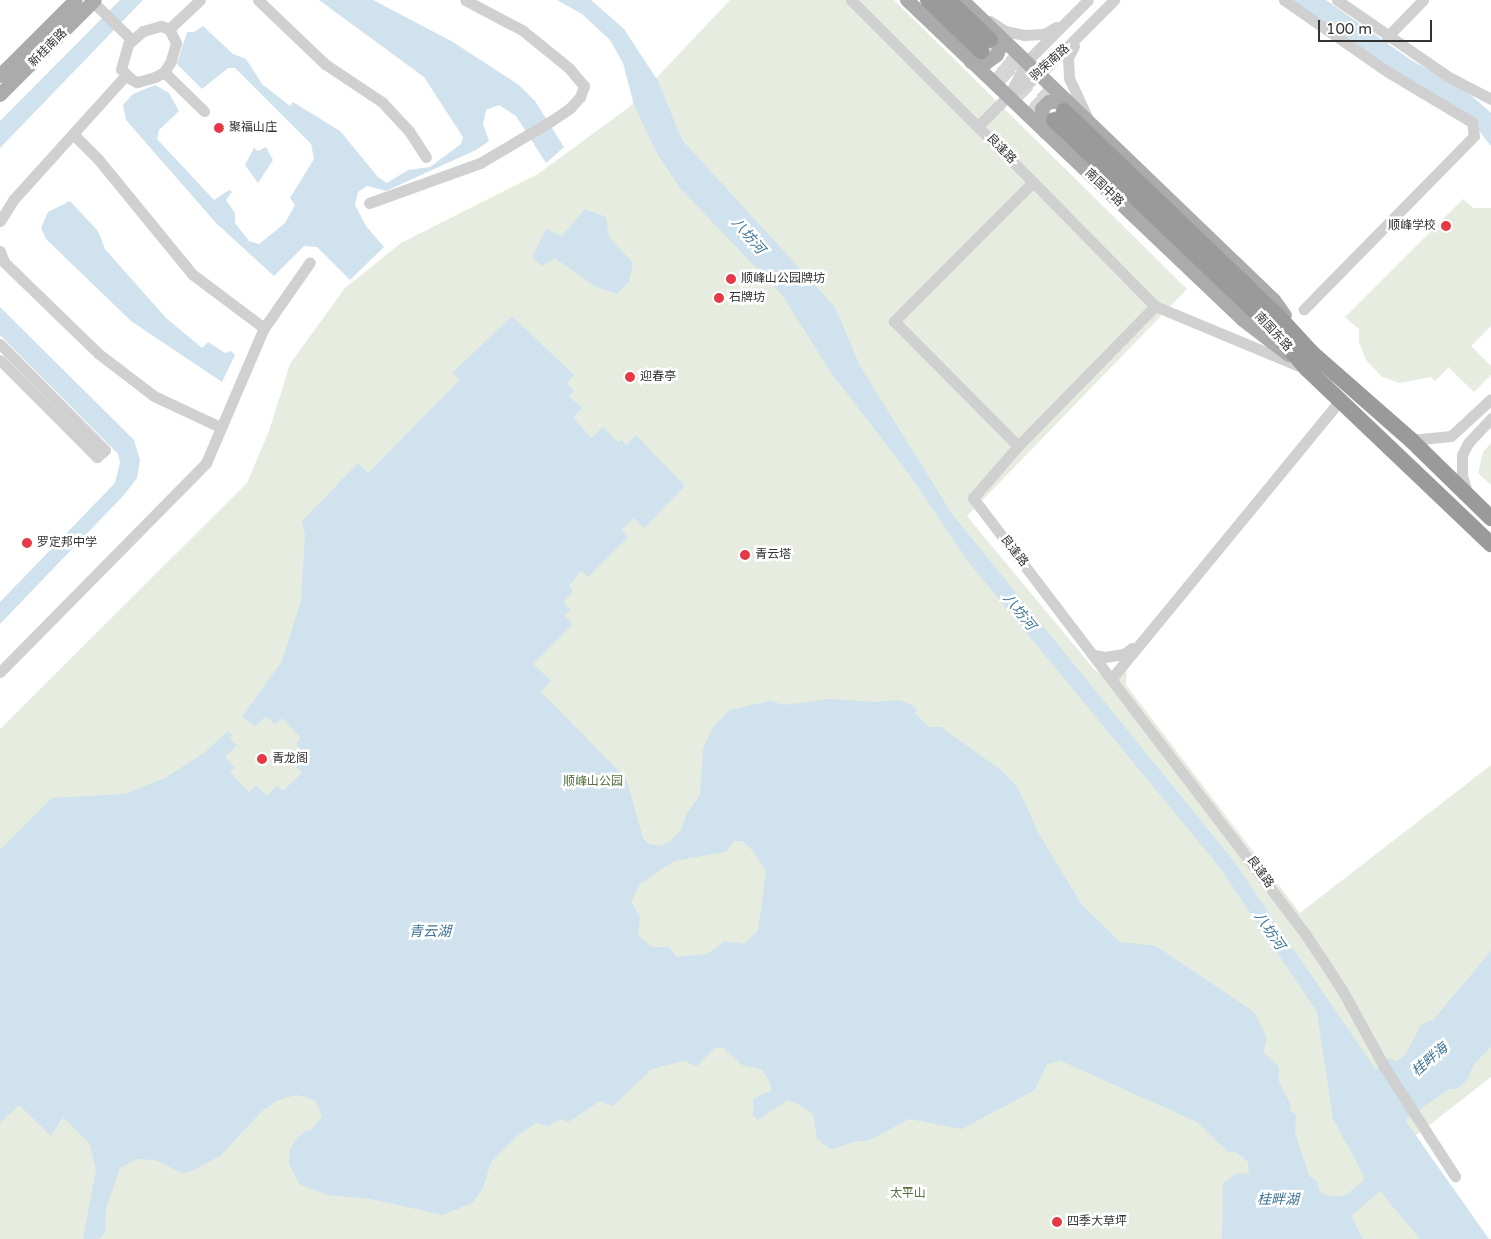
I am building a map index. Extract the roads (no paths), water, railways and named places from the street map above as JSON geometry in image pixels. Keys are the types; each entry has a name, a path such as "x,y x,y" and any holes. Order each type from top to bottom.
{"highway":[{"path":"928,0 982,44"},
{"path":"948,0 982,44"},
{"name":"南国东路","path":"1060,118 1270,308 1312,353 1411,440 1491,518"},
{"name":"南国东路","path":"1060,118 1268,324 1306,369 1491,544"}],"main road":[{"name":"新桂南路","path":"1,72 76,0"},
{"path":"907,0 982,44 1027,61 1040,74 1060,118"},
{"name":"新桂南路","path":"0,95 94,1"},
{"path":"966,4 982,44 1008,96 1060,118 1091,123 1274,300 1312,353"}],"street":[{"path":"169,29 176,43 164,72 137,82 125,76 121,63 132,40 152,27 169,29 200,0"},
{"path":"258,0 325,64 382,102 409,131 426,157"},
{"path":"369,203 480,163 524,138 570,108 584,86 569,68 522,30 464,0"},
{"name":"良逢路","path":"851,0 1155,306"},
{"name":"驹荣南路","path":"1008,96 1027,61 1088,0"},
{"name":"驹荣南路","path":"1008,96 1040,74 1114,0"},
{"path":"1284,0 1388,72 1472,122 1474,136 1304,309"},
{"path":"1337,0 1387,37 1447,76 1473,87 1491,99"},
{"path":"1387,37 1423,0"},
{"path":"94,1 132,40"},
{"path":"966,4 1005,31 1024,36 1044,34 1074,14"},
{"path":"1086,28 1070,53 1067,66 1071,86 1091,123"},
{"path":"164,72 204,112"},
{"path":"0,221 13,200 125,76"},
{"path":"978,126 1008,96"},
{"path":"73,134 98,159 192,274 264,328"},
{"path":"1033,182 894,321 1018,446 1155,306 1306,369"},
{"path":"0,250 4,262 99,354 154,396 220,427"},
{"path":"0,672 206,463 264,328 310,262"},
{"path":"0,344 105,450 97,457 0,360"},
{"path":"1411,440 1451,436 1491,399"},
{"path":"1112,678 1340,400"},
{"path":"1468,496 1462,476 1462,455 1468,443 1491,418"},
{"name":"良逢路","path":"1018,446 972,498 1112,678 1306,935 1341,988 1385,1068 1455,1176"},
{"path":"1094,655 1105,658 1124,654 1141,641"}],"water":[{"path":"120,0 143,0 0,148 0,121"},
{"path":"319,0 373,0 453,42 519,85 535,101 564,147 546,163 516,116 499,105 486,110 483,124 489,141 476,150 386,191 367,186 358,192 355,205 366,226 384,247 350,280 317,247 304,246 274,276 216,223 126,120 123,105 133,94 155,85 169,93 179,111 159,130 157,139 214,200 229,190 232,192 226,200 235,213 235,223 249,241 259,244 285,223 295,205 290,198 314,159 311,144 235,68 228,68 202,89 177,64 187,32 194,32 203,26 233,54 246,59 262,84 290,106 293,102 340,131 378,177 387,183 408,170 430,167 461,144 463,137 424,77"},
{"name":"青云湖","path":"557,0 591,0 624,29 658,81 682,140 835,307 860,366 952,514 1232,859 1376,1070 1386,1058 1397,1061 1406,1054 1421,1025 1434,1019 1491,951 1491,1047 1474,1064 1467,1080 1457,1089 1449,1089 1405,1120 1489,1239 1420,1239 1380,1191 1351,1216 1363,1239 1222,1239 1223,1183 1237,1173 1249,1174 1248,1162 1236,1152 1228,1152 1197,1122 1061,1061 1047,1064 1035,1090 962,1129 909,1119 868,1141 858,1141 831,1149 817,1139 813,1114 798,1104 788,1100 758,1120 753,1116 753,1099 772,1090 769,1081 762,1069 742,1065 723,1048 715,1048 697,1066 683,1061 652,1069 613,1106 600,1101 568,1122 561,1119 548,1126 536,1123 518,1135 491,1162 483,1188 472,1203 443,1215 371,1199 327,1195 299,1184 289,1163 289,1152 295,1140 305,1131 311,1130 322,1116 315,1100 297,1095 278,1100 262,1111 220,1156 194,1170 182,1173 155,1160 137,1159 120,1168 106,1208 105,1233 99,1239 83,1239 96,1170 90,1144 63,1117 51,1136 19,1105 0,1123 0,850 52,798 125,794 165,778 204,753 228,731 232,735 230,739 237,745 225,757 235,768 230,772 249,792 256,785 267,796 277,785 283,791 302,773 296,766 306,756 296,744 301,738 282,718 275,725 266,716 255,726 242,717 282,661 301,601 305,535 302,521 358,463 368,473 460,380 452,373 512,316 574,375 567,383 574,391 569,396 582,408 573,417 591,438 603,427 618,442 621,440 626,445 636,435 685,486 644,528 634,518 621,530 628,537 588,577 581,571 569,586 573,592 563,602 571,610 564,616 573,624 533,664 551,681 541,692 626,778 643,838 648,844 660,846 669,842 681,830 687,813 700,795 703,749 713,727 730,710 770,701 784,705 830,699 877,702 899,700 912,705 917,710 915,713 929,727 941,727 1002,771 1018,788 1039,834 1082,905 1120,942 1156,946 1254,1012 1267,1038 1263,1052 1279,1067 1279,1082 1290,1103 1290,1110 1296,1115 1295,1132 1309,1176 1317,1181 1320,1192 1332,1197 1346,1195 1363,1181 1364,1176 1333,1119 1317,1012 1221,869 970,564 906,470 832,374 782,295 680,188 656,152 634,105 623,63 610,40 582,14","holes":["734,841 742,841 752,850 766,872 758,931 744,944 725,941 707,954 677,957 669,947 652,947 638,935 640,917 631,902 640,884 674,861 726,852"]},
{"path":"1289,0 1326,0 1411,60 1465,90 1491,113 1491,146 1465,113 1389,70"},
{"path":"266,147 273,160 258,183 245,165 254,148 258,151"},
{"path":"70,201 98,231 105,249 166,318 202,348 208,342 225,353 231,351 235,355 222,382 131,321 46,239 41,228 48,212"},
{"path":"585,209 606,217 609,237 633,263 629,281 617,294 596,287 555,258 542,266 532,257 546,229 562,236"},
{"path":"0,307 134,440 140,460 137,478 123,496 0,624 0,602 115,483 120,462 118,454 0,335"}],"tunnel":[{"path":"990,40 1064,111"},
{"path":"981,51 1052,118"}],"place":[{"name":"聚福山庄","path":"219,128"},
{"name":"顺峰学校","path":"1446,226"},
{"name":"顺峰山公园牌坊","path":"731,279"},
{"name":"石牌坊","path":"719,298"},
{"name":"迎春亭","path":"630,377"},
{"name":"罗定邦中学","path":"27,543"},
{"name":"青云塔","path":"745,555"},
{"name":"青龙阁","path":"262,759"},
{"name":"四季大草坪","path":"1057,1222"}],"water label":[{"name":"八坊河","path":"748,236"},
{"name":"八坊河","path":"1019,612"},
{"name":"八坊河","path":"1269,931"},
{"name":"桂畔海","path":"1430,1060"},
{"name":"桂畔湖","path":"1278,1200"}],"park label":[{"name":"顺峰山公园","path":"593,782"},
{"name":"太平山","path":"908,1194"}]}
